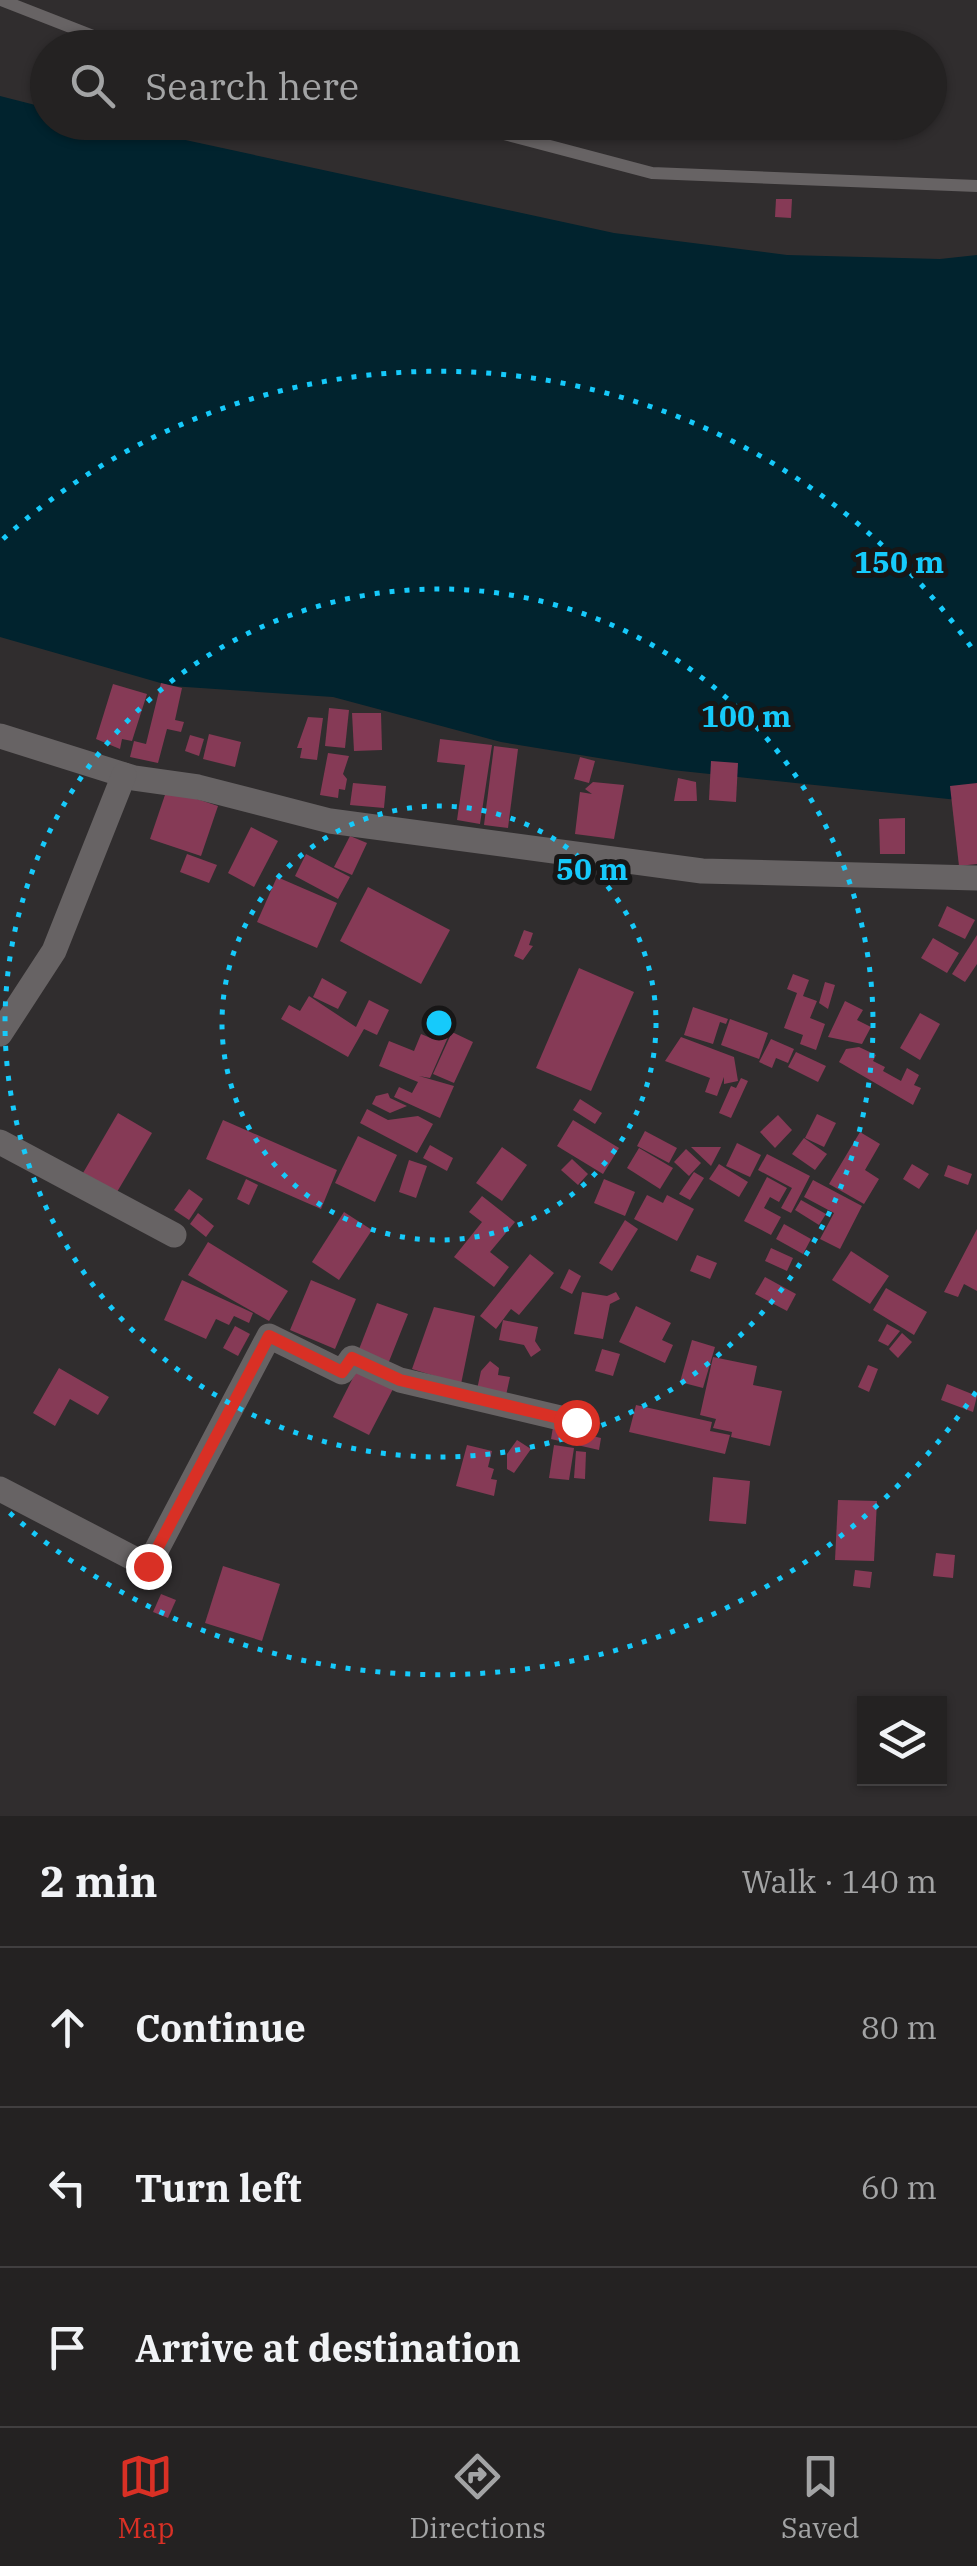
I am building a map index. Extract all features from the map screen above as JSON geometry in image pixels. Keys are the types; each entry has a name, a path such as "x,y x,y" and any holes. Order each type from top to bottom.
{"street":[{"path":"0,736 124,775 198,786 330,821 702,871 977,878"},
{"path":"0,1034 54,951 124,775"},
{"path":"0,1142 174,1235"},
{"path":"0,1490 148,1566 269,1336 342,1372 352,1358 400,1380 576,1422"}],"lane":[{"path":"1,0 78,30"},
{"path":"526,140 652,173 977,186"}],"water":[{"path":"0,96 30,104 30,140 185,140 614,233 787,255 940,259 977,255 977,802 672,770 501,742 333,697 171,686 0,637"}],"building":[{"path":"776,199 792,199 791,218 775,217"},
{"path":"161,683 182,688 175,720 184,722 181,732 167,729 158,763 130,757 134,741 146,744"},
{"path":"113,684 147,694 132,741 122,739 120,749 96,739"},
{"path":"329,708 349,710 345,748 325,746"},
{"path":"352,713 381,713 382,750 354,751"},
{"path":"308,717 323,718 317,760 300,758 302,748 297,748"},
{"path":"209,734 241,742 235,767 203,759"},
{"path":"190,735 204,739 199,756 185,751"},
{"path":"440,739 492,745 480,824 457,820 465,765 437,762"},
{"path":"494,746 518,749 508,828 484,825"},
{"path":"328,753 349,756 343,774 347,779 345,790 339,789 338,798 320,795"},
{"path":"580,757 595,761 589,783 574,779"},
{"path":"711,761 738,763 736,802 709,800"},
{"path":"678,778 696,782 697,801 674,801"},
{"path":"593,782 624,785 614,839 575,834 580,792 592,794 585,789"},
{"path":"353,783 386,786 384,808 350,805"},
{"path":"977,783 977,864 959,866 950,786"},
{"path":"167,789 218,806 201,856 150,839"},
{"path":"905,818 905,854 880,854 879,819"},
{"path":"251,827 278,841 254,887 228,873"},
{"path":"350,836 367,843 352,875 334,867"},
{"path":"187,854 217,865 209,883 180,872"},
{"path":"306,854 350,877 338,899 295,876"},
{"path":"277,877 337,903 317,948 257,922"},
{"path":"368,887 450,930 421,984 340,941"},
{"path":"947,906 975,920 965,939 938,926"},
{"path":"524,930 533,933 529,945 533,946 523,960 514,956"},
{"path":"977,935 977,964 965,982 952,974"},
{"path":"933,938 959,953 947,973 921,958"},
{"path":"579,968 634,992 591,1091 536,1068"},
{"path":"793,974 809,980 803,996 817,1001 810,1018 825,1024 816,1050 800,1044 803,1035 784,1028 797,993 787,989"},
{"path":"322,978 347,992 338,1009 313,997"},
{"path":"825,982 835,985 828,1009 819,1003"},
{"path":"309,996 356,1027 369,1000 389,1010 377,1035 364,1029 348,1057 281,1019 289,1005 300,1011"},
{"path":"845,1001 863,1010 857,1020 871,1027 862,1044 828,1037"},
{"path":"693,1007 728,1019 726,1024 720,1022 713,1044 684,1035"},
{"path":"920,1013 940,1024 920,1060 900,1048"},
{"path":"730,1019 768,1033 759,1059 721,1045"},
{"path":"436,1031 448,1037 430,1078 419,1076 454,1086 440,1118 394,1097 399,1087 412,1093 418,1082 379,1066 389,1041 414,1051 421,1034 433,1039"},
{"path":"452,1032 473,1042 454,1083 433,1074"},
{"path":"681,1037 734,1057 738,1081 724,1084 724,1077 717,1096 705,1092 710,1078 665,1061"},
{"path":"771,1039 794,1049 788,1063 776,1058 772,1068 759,1062"},
{"path":"859,1047 876,1055 873,1061 901,1081 907,1068 919,1075 914,1085 921,1088 913,1105 839,1062 846,1049"},
{"path":"796,1052 826,1066 818,1082 788,1067"},
{"path":"741,1078 748,1081 731,1118 719,1113 731,1086 736,1088"},
{"path":"388,1093 407,1106 390,1113 372,1104 376,1096"},
{"path":"580,1099 602,1113 595,1124 573,1110"},
{"path":"367,1109 388,1120 418,1116 433,1124 417,1153 360,1123"},
{"path":"118,1113 152,1133 117,1192 83,1173"},
{"path":"817,1114 836,1123 824,1147 805,1138"},
{"path":"778,1115 792,1130 775,1148 760,1132"},
{"path":"223,1120 337,1170 321,1209 206,1159"},
{"path":"573,1120 619,1148 603,1174 557,1146"},
{"path":"645,1131 677,1148 669,1163 637,1146"},
{"path":"860,1132 880,1144 865,1170 879,1179 864,1204 829,1184"},
{"path":"358,1136 397,1155 375,1202 335,1183"},
{"path":"804,1138 827,1154 815,1170 792,1154"},
{"path":"737,1143 761,1155 750,1177 726,1166"},
{"path":"430,1145 453,1158 447,1171 423,1158"},
{"path":"502,1147 527,1165 502,1201 476,1183"},
{"path":"691,1147 721,1147 711,1166"},
{"path":"639,1148 673,1168 660,1189 627,1168"},
{"path":"686,1149 701,1163 689,1176 674,1162"},
{"path":"767,1154 810,1176 791,1213 781,1208 792,1188 758,1170"},
{"path":"572,1159 588,1174 578,1185 561,1170"},
{"path":"409,1160 427,1166 416,1198 399,1192"},
{"path":"719,1164 748,1182 739,1197 709,1179"},
{"path":"912,1164 929,1174 919,1189 903,1179"},
{"path":"948,1165 972,1174 968,1185 944,1176"},
{"path":"694,1172 704,1178 690,1200 679,1194"},
{"path":"767,1177 787,1188 779,1202 770,1197 764,1208 781,1217 771,1235 744,1221"},
{"path":"246,1179 258,1185 249,1205 237,1199"},
{"path":"604,1179 635,1192 625,1216 594,1203"},
{"path":"813,1180 862,1206 840,1249 820,1239 834,1213 804,1197"},
{"path":"189,1189 203,1199 189,1220 174,1210"},
{"path":"647,1195 663,1203 667,1195 694,1209 677,1241 634,1219"},
{"path":"482,1196 515,1222 490,1252 509,1267 494,1287 454,1257 482,1222 469,1212"},
{"path":"801,1200 826,1214 819,1225 795,1210"},
{"path":"344,1212 372,1230 339,1280 312,1262"},
{"path":"198,1213 214,1226 206,1237 190,1224"},
{"path":"625,1220 638,1229 612,1271 599,1263"},
{"path":"784,1224 811,1239 803,1254 776,1239"},
{"path":"977,1229 977,1291 964,1284 958,1297 944,1292"},
{"path":"208,1242 288,1291 269,1321 188,1275"},
{"path":"771,1248 793,1258 787,1271 765,1261"},
{"path":"851,1251 889,1276 870,1304 832,1280"},
{"path":"530,1254 554,1273 519,1315 511,1309 496,1329 480,1316"},
{"path":"697,1255 717,1263 710,1279 690,1271"},
{"path":"569,1269 581,1276 572,1294 560,1288"},
{"path":"765,1277 796,1294 787,1311 755,1294"},
{"path":"182,1280 253,1313 249,1323 234,1316 229,1325 216,1319 206,1339 164,1320"},
{"path":"311,1280 356,1299 335,1349 290,1330"},
{"path":"886,1288 927,1312 914,1335 873,1310"},
{"path":"582,1292 607,1296 616,1292 620,1299 610,1304 603,1339 574,1334"},
{"path":"377,1303 408,1314 386,1369 356,1357"},
{"path":"636,1306 671,1323 662,1340 673,1345 665,1363 619,1342"},
{"path":"434,1307 475,1316 461,1384 412,1369"},
{"path":"503,1320 538,1327 535,1341 541,1350 531,1357 524,1345 499,1340"},
{"path":"887,1324 900,1331 888,1346 878,1341"},
{"path":"235,1326 250,1334 238,1356 223,1348"},
{"path":"902,1333 912,1342 898,1358 889,1349"},
{"path":"692,1340 715,1347 703,1388 680,1382"},
{"path":"602,1349 620,1354 613,1376 595,1371"},
{"path":"713,1357 757,1366 753,1385 782,1391 770,1446 731,1437 732,1432 713,1428 716,1419 700,1415"},
{"path":"490,1361 499,1368 498,1375 510,1377 505,1400 476,1394 481,1371"},
{"path":"868,1365 878,1369 869,1392 858,1387"},
{"path":"59,1368 109,1397 98,1415 70,1399 55,1426 33,1413"},
{"path":"358,1368 394,1387 369,1435 333,1417"},
{"path":"947,1384 977,1396 973,1412 941,1400"},
{"path":"636,1405 712,1422 710,1431 730,1435 725,1454 629,1432"},
{"path":"553,1427 601,1438 599,1450 551,1439"},
{"path":"517,1440 531,1449 514,1473 507,1469 507,1454"},
{"path":"467,1445 492,1451 488,1467 494,1469 491,1479 497,1480 494,1496 456,1486"},
{"path":"554,1445 574,1448 569,1480 549,1478"},
{"path":"576,1451 586,1452 585,1479 574,1478"},
{"path":"713,1477 750,1481 746,1524 709,1521"},
{"path":"838,1500 877,1501 874,1561 835,1560"},
{"path":"936,1553 955,1555 953,1578 933,1576"},
{"path":"223,1566 280,1584 262,1641 205,1623"},
{"path":"855,1570 872,1572 870,1588 853,1586"},
{"path":"161,1594 176,1600 168,1618 153,1612"}],"route":[{"path":"148,1566 269,1336 342,1372 352,1358 400,1380 576,1422"}]}
